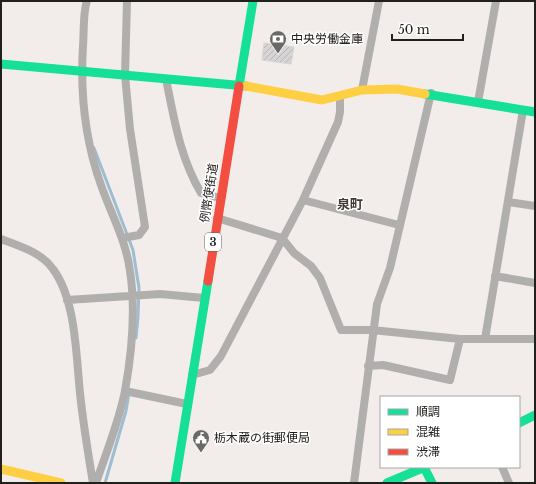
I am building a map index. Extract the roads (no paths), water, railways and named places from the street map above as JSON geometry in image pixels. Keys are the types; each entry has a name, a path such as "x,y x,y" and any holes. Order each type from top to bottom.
{"street":[{"path":"87,1 81,71 84,116 90,155 101,187 123,238 130,270 133,296 133,322 125,391 116,424 94,483"},
{"path":"123,238 139,235 145,227 130,130 125,75 127,1"},
{"name":"例幣使街道","path":"175,483 253,1"},
{"path":"362,90 379,1"},
{"path":"478,102 496,1"},
{"path":"1,64 239,85 322,100 362,90 397,89 431,93 535,112"},
{"path":"166,79 180,146 193,179 201,193 220,198"},
{"path":"354,483 372,330 377,304 390,268 431,93"},
{"path":"192,374 210,370 221,356 303,200 338,122 340,112 340,96"},
{"path":"485,339 523,110"},
{"path":"303,200 399,225"},
{"path":"508,202 535,206"},
{"path":"217,218 282,238 294,253 311,266 320,278 341,330 372,330 460,339 535,339"},
{"path":"1,239 30,250 47,263 58,277 67,300 72,319 94,483"},
{"path":"495,276 535,283"},
{"path":"67,300 160,294 204,298"},
{"path":"368,366 383,365 450,380 460,339"},
{"path":"125,391 187,404"},
{"path":"520,422 535,415"},
{"path":"387,483 422,468"},
{"path":"424,468 432,483"},
{"path":"502,468 509,483"},
{"path":"1,469 35,480 61,483"}],"waterway":[{"path":"94,148 133,250 139,288 136,338"},
{"path":"105,483 126,411 129,393"}],"place":[{"name":"中央労働金庫","path":"278,54"},
{"name":"栃木蔵の街郵便局","path":"201,453"}],"district":[{"name":"泉町","path":"350,204"}]}
